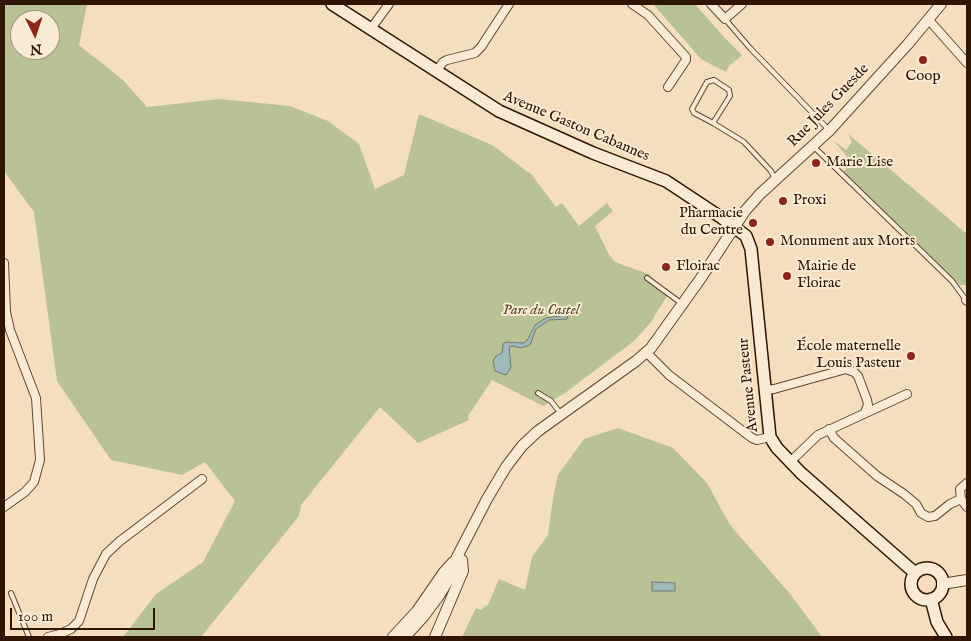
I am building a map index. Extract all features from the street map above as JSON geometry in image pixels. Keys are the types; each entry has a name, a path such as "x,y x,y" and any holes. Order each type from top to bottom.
{"main road":[{"name":"Avenue Gaston Cabannes","path":"332,4 436,72 516,120 593,154 666,181 735,226"},
{"name":"Avenue Pasteur","path":"735,226 748,238 751,249 770,437 790,462 915,573"},
{"path":"930,568 939,574 942,584 939,593 931,599 921,599 913,592 911,582 915,573 919,570 930,568"},
{"path":"931,599 941,636"}],"street":[{"path":"370,30 389,4"},
{"path":"436,72 443,62 471,55 481,47 509,4"},
{"path":"632,4 648,16 686,58 668,87"},
{"path":"712,4 725,19 742,4"},
{"name":"Rue Jules Guesde","path":"457,558 506,466 522,446 538,431 646,352 657,341 745,211 775,179 830,130 892,62 941,4"},
{"path":"928,19 967,62"},
{"path":"4,262 7,332 36,398 40,460 34,482 25,492 4,506"},
{"path":"646,352 669,375 752,438 757,440 770,437"},
{"path":"765,390 846,369 858,376 868,405 865,412"},
{"path":"790,462 818,435 907,394"},
{"path":"830,429 834,438 877,476 916,504 921,513 928,517 935,516 950,504 961,499"},
{"path":"48,637 71,629 79,621 93,579 106,554 120,541 202,479"},
{"path":"967,482 960,489 961,499 967,507"},
{"path":"393,637 418,611 444,572 457,558"},
{"path":"405,637 438,597 451,576 457,558"},
{"path":"435,637 463,571 462,560 457,558"},
{"path":"942,584 967,580"}],"lane":[{"path":"725,19 750,48 830,130"},
{"path":"713,123 730,96 729,90 714,80 707,82 692,109 694,113 744,142 771,171 775,179"},
{"path":"813,146 952,281 967,301"},
{"path":"647,278 683,304"},
{"path":"538,393 551,401 561,414"},
{"path":"11,593 29,637"}],"green space":[{"name":"Parc du Castel","path":"4,4 87,4 79,45 123,80 147,107 219,99 290,106 328,121 359,144 375,189 404,175 419,114 492,145 532,175 556,207 562,203 579,226 607,203 613,211 595,226 608,253 614,261 649,274 658,284 670,291 651,322 634,341 565,393 543,406 492,380 468,416 469,420 418,443 380,407 301,505 299,516 201,637 123,637 156,594 203,562 235,501 205,462 182,475 111,460 57,381 34,212 4,171"},
{"path":"653,4 695,4 742,55 729,66 726,72 701,59"},
{"path":"848,134 967,234 967,285 959,285 843,172 852,162 833,140 846,150 852,142"},
{"path":"618,428 673,448 707,483 730,525 791,595 822,637 462,637 476,608 482,610 488,605 499,579 525,590 532,557 548,535 558,475 584,439"}],"water":[{"path":"570,307 567,319 549,320 536,329 530,345 521,348 509,347 511,367 506,375 495,371 493,361 496,356 502,353 503,344 506,342 524,343 535,325 546,318 560,316"},
{"path":"652,582 675,583 675,591 652,591"}],"place":[{"name":"Coop","path":"923,60"},
{"name":"Marie Lise","path":"816,163"},
{"name":"Proxi","path":"783,201"},
{"name":"Pharmacie du Centre","path":"753,223"},
{"name":"Monument aux Morts","path":"770,242"},
{"name":"Floirac","path":"666,267"},
{"name":"Mairie de Floirac","path":"787,276"},
{"name":"École maternelle Louis Pasteur","path":"911,356"}]}
